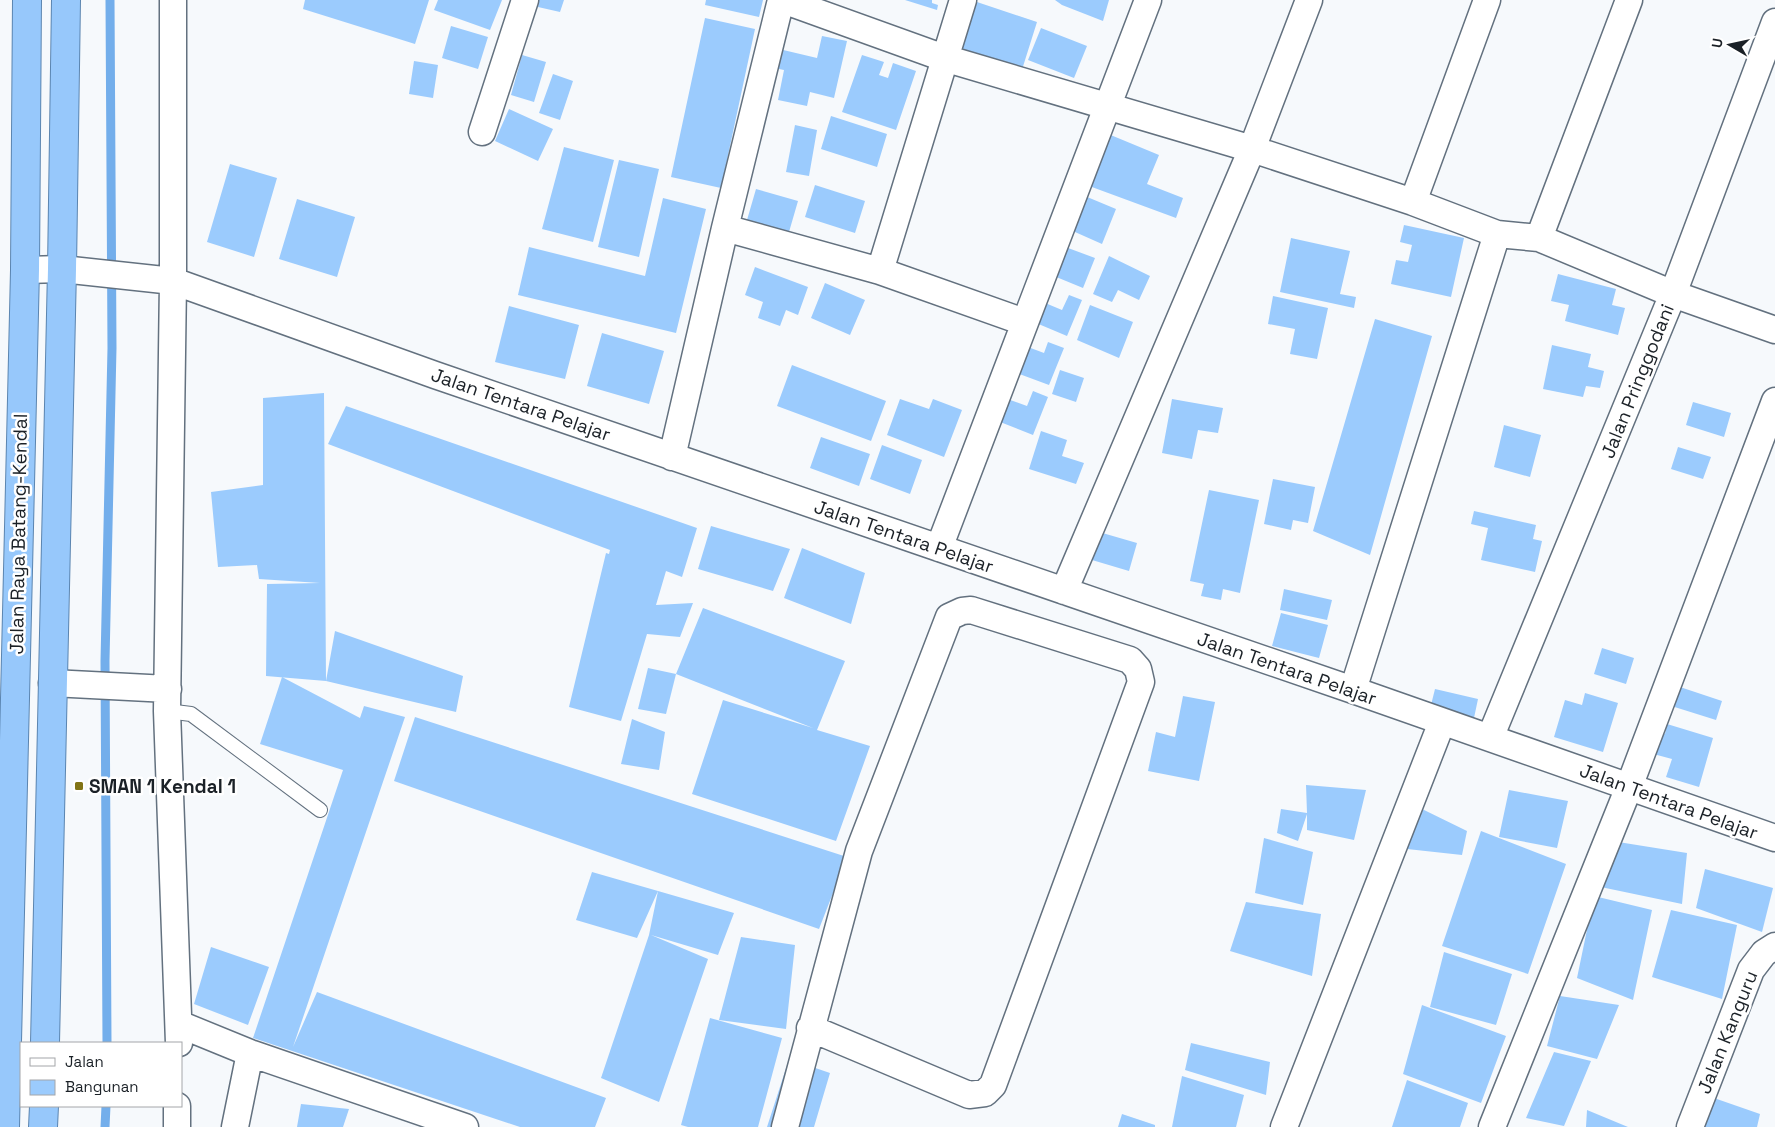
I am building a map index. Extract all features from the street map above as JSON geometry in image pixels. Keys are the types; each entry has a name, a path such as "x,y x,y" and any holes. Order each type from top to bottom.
{"highway":[{"name":"Jalan Raya Batang-Kendal","path":"5,1127 8,648 25,270 27,0"},
{"name":"Jalan Raya Batang-Kendal","path":"45,1042 66,0"},
{"path":"43,1127 44,1107"}],"street":[{"path":"173,0 165,280 161,695 179,1034 250,1053 465,1127"},
{"path":"482,132 525,0"},
{"path":"672,457 725,228 782,0 944,58 1106,104 1252,149 1413,202 1498,234 1539,238 1673,294 1775,330"},
{"path":"880,271 963,0"},
{"path":"939,548 1106,104 1148,0"},
{"path":"1064,591 1252,149 1310,0"},
{"path":"1413,202 1487,0"},
{"path":"1539,238 1629,0"},
{"name":"Jalan Pringgodani","path":"1490,738 1673,294 1775,22"},
{"path":"725,228 880,271 1024,322"},
{"path":"1353,690 1498,234"},
{"name":"Jalan Tentara Pelajar","path":"25,270 62,269 165,280 434,375 1353,690 1775,838"},
{"path":"1492,1127 1629,787 1775,401"},
{"path":"785,1127 810,1028 859,851 948,617 962,611 971,610 1130,660 1138,669 1141,682 993,1085 985,1094 969,1095 810,1028"},
{"path":"52,683 92,684 161,695"},
{"path":"1284,1127 1442,722"},
{"name":"Jalan Kanguru","path":"1690,1127 1751,970 1764,953 1775,946"},
{"path":"234,1127 250,1053"},
{"path":"177,1107 177,1127"}],"lane":[{"path":"161,695 191,714 320,810"}],"building":[{"path":"305,0 429,0 415,44 303,9"},
{"path":"438,0 502,0 490,30 434,10"},
{"path":"539,0 564,0 560,12 538,7"},
{"path":"706,0 763,0 759,17 705,5"},
{"path":"905,0 932,0 932,3 938,5 937,10"},
{"path":"971,0 1037,22 1020,76 951,53"},
{"path":"1055,0 1109,0 1103,21 1062,5"},
{"path":"705,18 755,29 721,188 671,177"},
{"path":"451,26 488,37 478,69 442,58"},
{"path":"1041,28 1087,46 1074,78 1028,60"},
{"path":"822,36 847,41 834,98 810,92 807,106 778,100 784,70 774,68 779,49 817,58"},
{"path":"522,55 546,62 534,102 511,95"},
{"path":"862,55 884,62 879,75 888,78 893,63 916,71 896,130 842,112"},
{"path":"414,61 438,65 433,98 409,94"},
{"path":"553,74 573,81 560,120 539,113"},
{"path":"509,109 553,129 538,161 495,141"},
{"path":"831,116 887,134 877,167 821,149"},
{"path":"795,125 817,130 809,176 786,172"},
{"path":"1101,131 1159,155 1147,184 1183,198 1176,218 1081,183"},
{"path":"564,147 614,160 593,242 542,229"},
{"path":"619,160 659,169 639,257 598,247"},
{"path":"230,164 277,178 254,257 207,242"},
{"path":"815,185 865,201 855,233 805,217"},
{"path":"756,189 798,201 789,232 747,220"},
{"path":"1080,194 1116,209 1102,244 1066,228"},
{"path":"663,198 706,209 676,333 518,295 529,247 645,276"},
{"path":"297,199 355,217 337,277 279,259"},
{"path":"1404,225 1464,238 1451,297 1391,284 1396,260 1408,262 1412,245 1400,242"},
{"path":"1291,238 1350,251 1340,294 1356,297 1354,308 1280,292"},
{"path":"1060,245 1095,258 1083,288 1049,274"},
{"path":"1109,256 1150,276 1139,300 1118,290 1112,302 1093,294"},
{"path":"755,267 808,287 798,315 786,310 780,326 758,318 763,302 745,295"},
{"path":"1558,274 1616,289 1612,305 1625,308 1618,335 1565,321 1569,305 1551,301"},
{"path":"825,283 865,300 850,335 811,318"},
{"path":"1069,295 1082,300 1067,336 1029,320 1038,300 1062,310"},
{"path":"1273,296 1328,308 1317,359 1290,354 1295,329 1268,324"},
{"path":"1090,305 1133,322 1119,358 1077,340"},
{"path":"509,306 579,325 565,379 495,362"},
{"path":"1375,319 1432,336 1370,555 1313,531"},
{"path":"602,333 664,351 649,404 587,386"},
{"path":"1048,342 1064,348 1049,385 1011,371 1020,344 1044,353"},
{"path":"1552,345 1591,354 1588,367 1604,371 1600,388 1586,386 1583,397 1543,389"},
{"path":"792,365 886,401 871,441 777,406"},
{"path":"1060,370 1084,378 1076,402 1052,394"},
{"path":"1033,391 1048,397 1033,435 990,418 999,396 1027,406"},
{"path":"324,393 326,681 266,676 267,584 320,583 259,579 257,565 218,567 211,492 263,485 263,398"},
{"path":"900,399 929,409 933,399 962,410 944,457 887,435"},
{"path":"1172,399 1223,408 1218,433 1198,430 1192,459 1162,453"},
{"path":"1693,402 1731,413 1724,437 1686,425"},
{"path":"346,406 697,528 682,577 666,571 656,605 693,603 680,637 647,634 621,721 569,707 606,553 609,554 610,550 328,444"},
{"path":"1504,425 1541,435 1530,477 1494,467"},
{"path":"1041,431 1067,440 1062,456 1084,463 1076,484 1029,469"},
{"path":"821,437 870,454 859,486 810,468"},
{"path":"882,445 922,460 910,494 870,479"},
{"path":"1678,447 1711,457 1703,479 1671,469"},
{"path":"1273,479 1315,487 1308,523 1293,520 1291,530 1264,524"},
{"path":"1209,490 1259,500 1240,593 1223,589 1221,600 1201,596 1204,584 1190,581"},
{"path":"1474,511 1536,525 1533,539 1542,541 1535,572 1481,560 1488,528 1471,524"},
{"path":"711,526 790,549 773,591 698,569"},
{"path":"1099,532 1137,543 1129,571 1092,560"},
{"path":"802,548 865,573 851,624 784,598"},
{"path":"1284,589 1332,600 1327,620 1280,610"},
{"path":"703,608 845,661 817,730 870,746 836,841 692,794 723,700 813,728 676,674"},
{"path":"1281,613 1328,625 1319,658 1272,646"},
{"path":"335,631 463,676 456,712 326,681"},
{"path":"1602,648 1634,658 1626,684 1594,674"},
{"path":"648,668 676,674 666,714 638,709"},
{"path":"282,677 360,718 364,706 405,717 293,1047 317,992 606,1098 595,1127 520,1127 253,1038 343,770 260,744"},
{"path":"1671,684 1722,701 1716,720 1665,704"},
{"path":"1435,689 1478,699 1474,718 1430,709"},
{"path":"1585,693 1618,703 1603,752 1554,737 1565,700 1582,705"},
{"path":"1183,696 1215,702 1199,781 1148,771 1156,732 1175,737"},
{"path":"415,717 847,857 819,929 394,781"},
{"path":"632,719 665,732 659,770 621,764"},
{"path":"1667,724 1713,738 1699,787 1666,777 1672,759 1646,752 1652,731 1665,734"},
{"path":"1306,785 1366,790 1354,840 1307,830 1307,814 1298,841 1277,833 1281,809 1307,813"},
{"path":"1509,790 1568,801 1557,848 1499,837"},
{"path":"1422,809 1467,831 1462,855 1398,848"},
{"path":"1481,831 1566,864 1528,974 1442,946"},
{"path":"1264,838 1313,852 1303,905 1255,893"},
{"path":"1612,841 1687,853 1682,904 1596,886"},
{"path":"1705,869 1773,888 1762,932 1696,908"},
{"path":"592,872 658,891 637,938 576,920"},
{"path":"658,891 734,913 718,955 651,935 708,959 659,1102 601,1078 649,935"},
{"path":"1594,896 1652,910 1633,1000 1577,978"},
{"path":"1246,902 1321,914 1312,976 1230,951"},
{"path":"1671,910 1737,925 1722,999 1652,977"},
{"path":"741,937 795,945 786,1029 719,1020"},
{"path":"211,947 269,967 248,1025 194,1004"},
{"path":"1444,952 1512,974 1496,1025 1430,1007"},
{"path":"1560,996 1619,1005 1597,1059 1547,1046"},
{"path":"1422,1005 1506,1036 1481,1103 1403,1074"},
{"path":"710,1018 782,1038 758,1127 688,1127 681,1125"},
{"path":"1191,1043 1270,1062 1266,1095 1185,1070"},
{"path":"1554,1052 1591,1061 1564,1126 1526,1118"},
{"path":"789,1059 830,1073 814,1127 767,1127"},
{"path":"1182,1076 1244,1095 1236,1127 1172,1127"},
{"path":"1407,1080 1468,1103 1460,1127 1392,1127"},
{"path":"1714,1098 1760,1114 1757,1127 1702,1127"},
{"path":"301,1104 349,1109 343,1127 297,1127"},
{"path":"1587,1110 1628,1127 1586,1127"},
{"path":"1122,1114 1155,1125 1155,1127 1118,1127"}],"waterway":[{"path":"107,1042 105,661 112,348 110,0"},
{"path":"105,1127 106,1107"}],"place":[{"name":"SMAN 1 Kendal 1","path":"79,786"}]}
